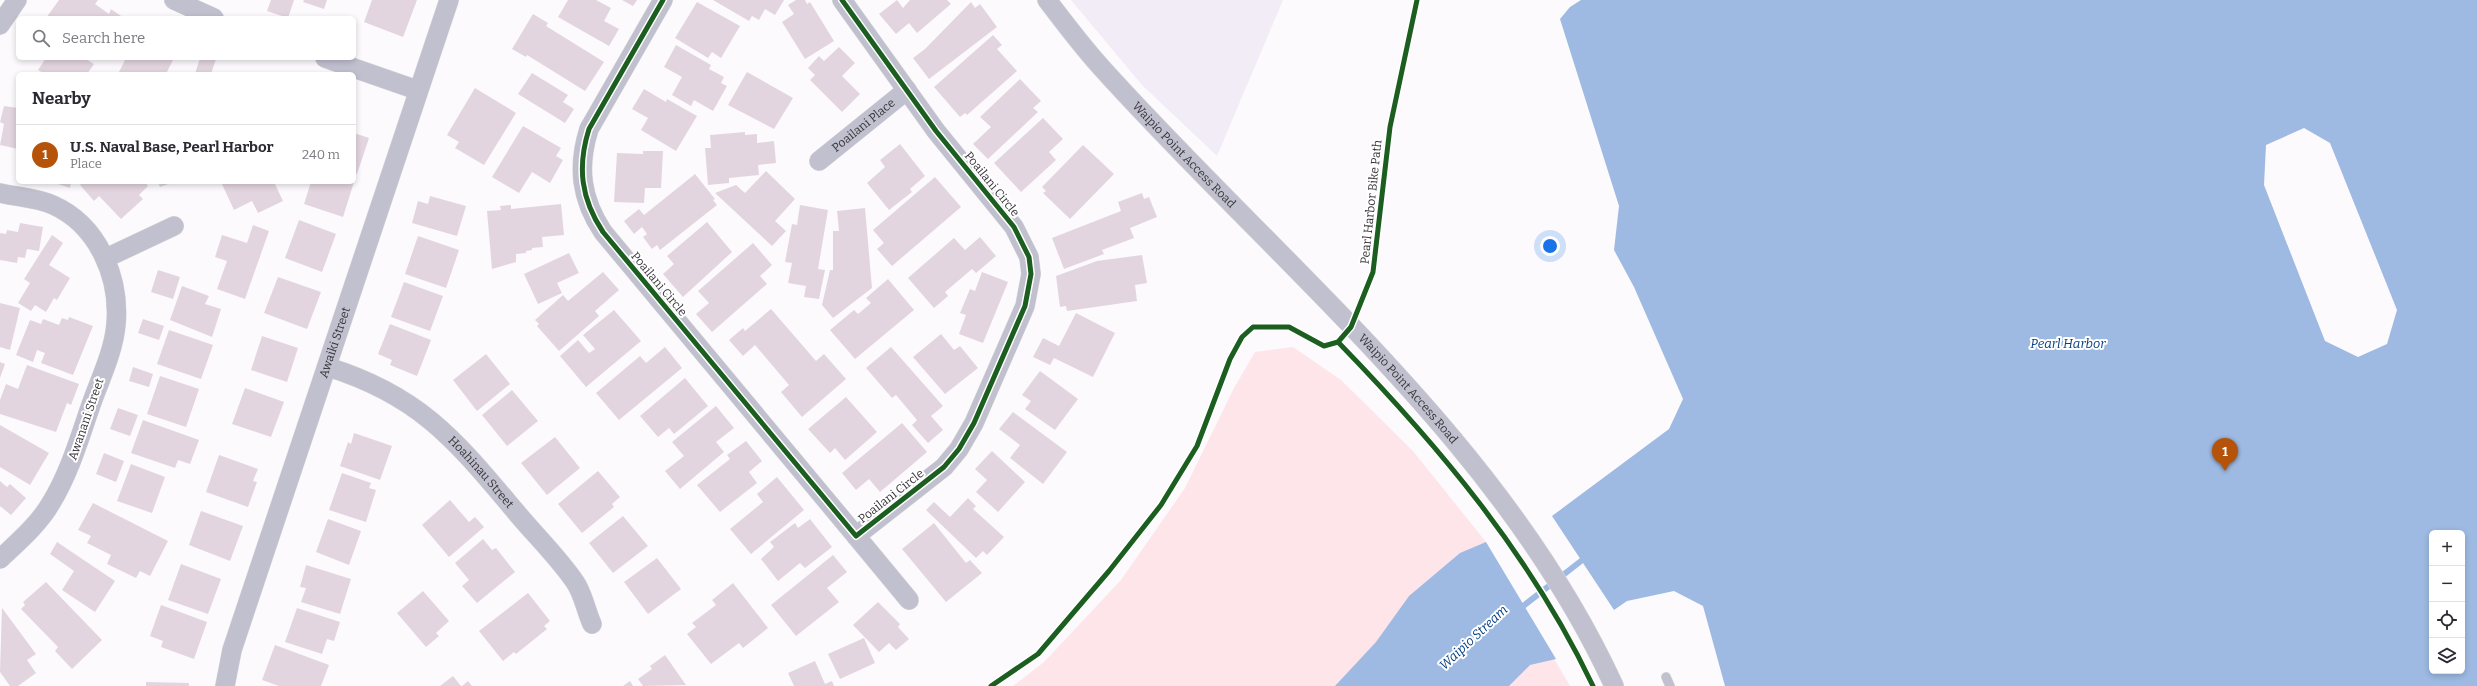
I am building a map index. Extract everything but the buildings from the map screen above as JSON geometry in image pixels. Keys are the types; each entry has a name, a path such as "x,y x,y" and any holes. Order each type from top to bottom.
{"street":[{"path":"0,25 17,0"},
{"path":"174,0 210,16"},
{"name":"Awaiki Street","path":"225,686 232,650 328,367 418,90 449,0"},
{"name":"Poailani Circle","path":"663,0 589,129 582,150 582,177 591,214 603,232 908,600"},
{"name":"Poailani Circle","path":"842,0 936,131 1014,227 1029,257 1032,274 1025,306 974,423 959,449 944,467 856,536"},
{"name":"Waipio Point Access Road","path":"1047,0 1100,65 1366,342 1440,423 1512,517 1582,622 1614,686"},
{"path":"331,60 418,90"},
{"name":"Poailani Place","path":"820,161 907,90"},
{"name":"Awanani Street","path":"0,193 53,205 84,228 95,240 106,258 113,282 116,303 115,329 66,474 51,504 26,534 0,559"},
{"path":"106,258 174,226"},
{"name":"Hoahinau Street","path":"328,367 380,386 434,422 460,445 576,583 592,624"}],"lane":[{"path":"1666,677 1670,686"}],"shaded area":[{"path":"1071,0 1283,0 1217,156 1142,85"},
{"path":"1293,347 1341,380 1413,451 1486,542 1570,686 1013,686 1044,662 1121,580 1185,488 1234,388 1255,352"}],"water":[{"name":"Pearl Harbor","path":"1581,0 2477,0 2477,686 1725,686 1703,606 1674,591 1627,601 1614,610 1552,516 1669,429 1683,399 1634,287 1614,250 1619,206 1560,19 1570,7"},
{"path":"1486,542 1556,659 1530,665 1509,686 1335,686 1376,642 1409,596 1460,553"}],"pier":[{"path":"2304,128 2330,143 2397,310 2387,344 2358,357 2325,341 2264,185 2266,145"}],"waterway":[{"name":"Waipio Stream","path":"1518,610 1581,561"}],"cycle path":[{"path":"663,0 589,129 585,143 582,170 583,182 590,207 603,232 856,536 944,467 959,449 974,423 1025,306 1031,274 1029,257 1014,227 936,131 842,0"},
{"name":"Pearl Harbor Bike Path","path":"991,686 1038,654 1109,571 1161,505 1197,446 1230,359 1242,337 1253,327 1289,327 1324,346 1338,342 1351,327 1373,272 1390,127 1417,0"},
{"path":"1338,342 1411,421 1480,504 1541,591 1593,686"}],"place":[{"name":"U.S. Naval Base, Pearl Harbor","path":"2225,471"}]}
